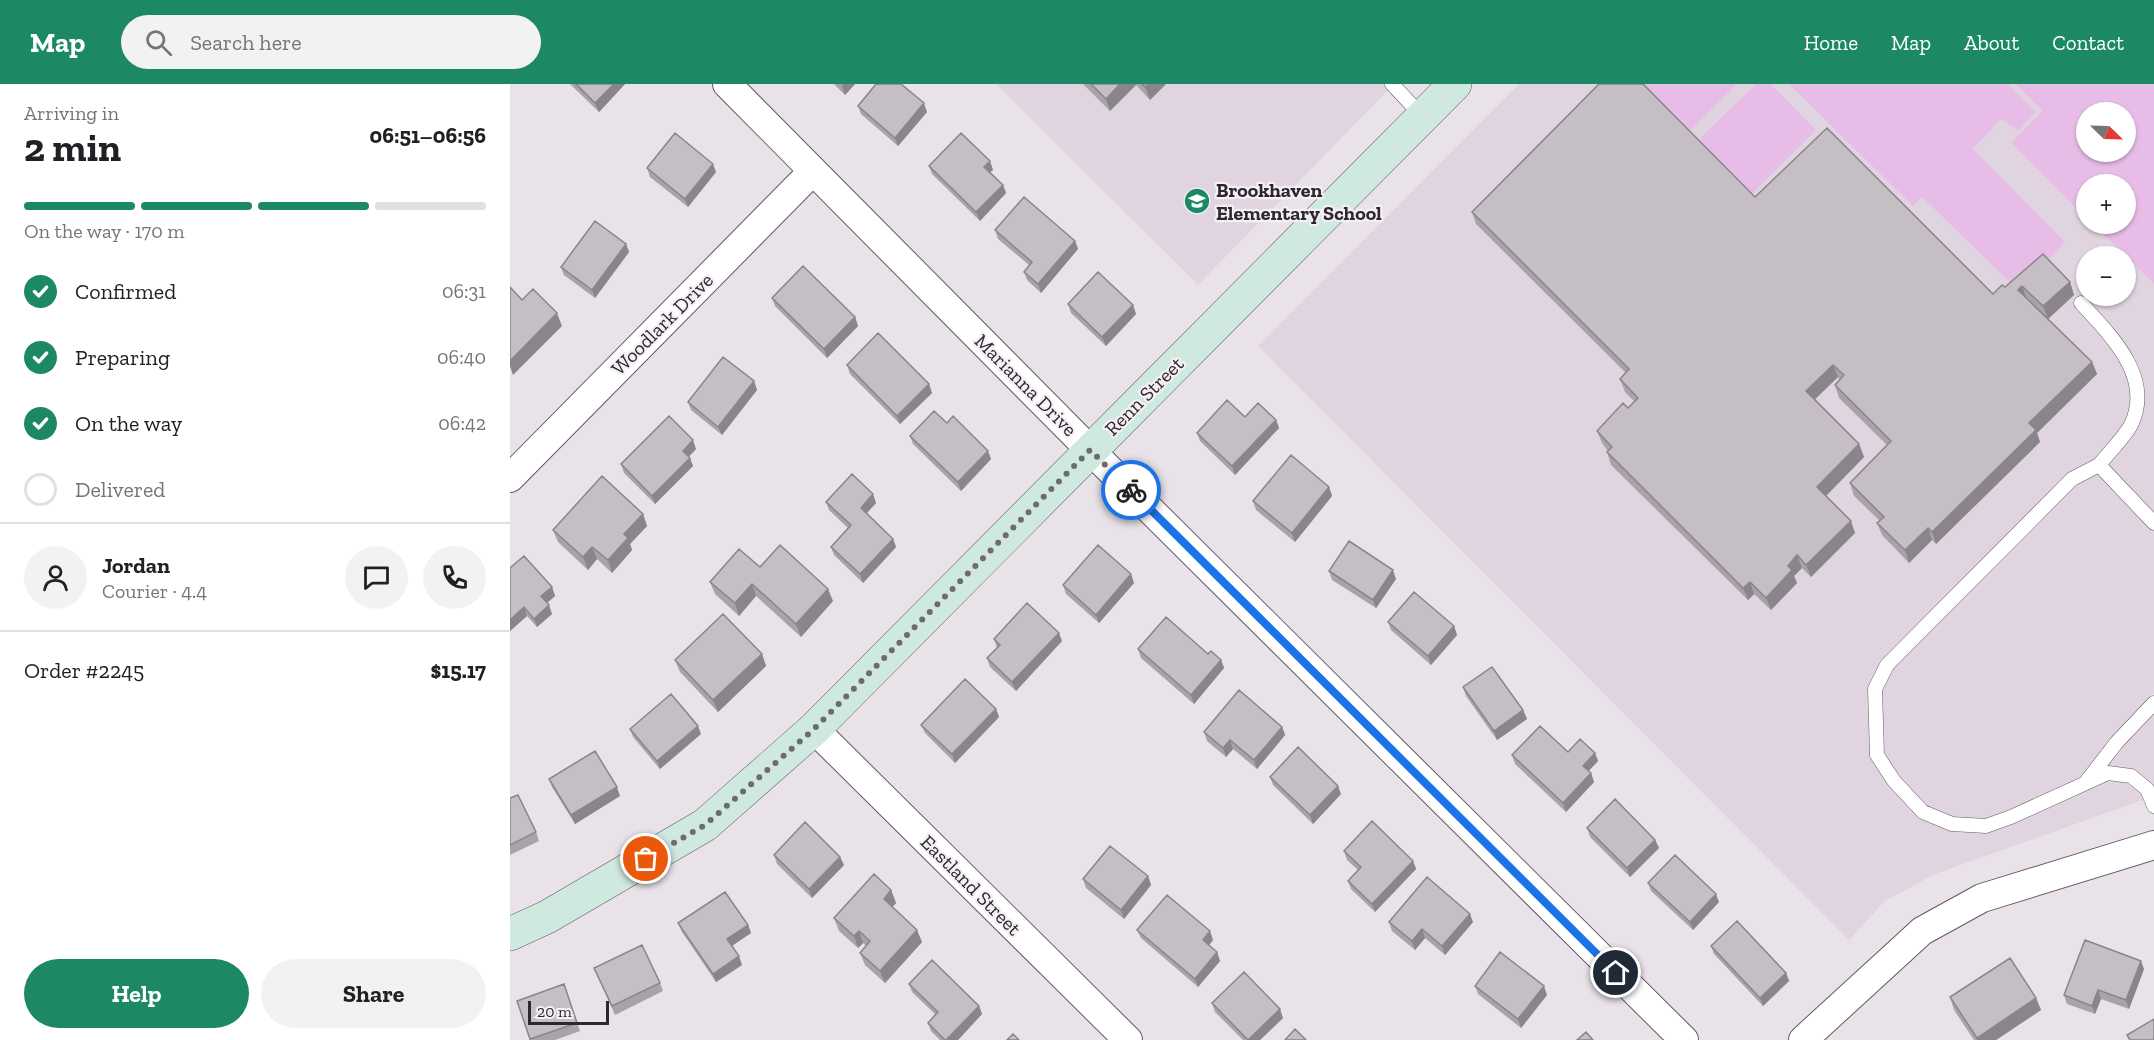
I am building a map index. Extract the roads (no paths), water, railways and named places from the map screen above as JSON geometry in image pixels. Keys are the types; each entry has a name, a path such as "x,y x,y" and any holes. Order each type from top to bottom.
{"street":[{"name":"Marianna Drive","path":"727,84 1090,450 1684,1040"},
{"name":"Renn Street","path":"510,933 547,917 705,825 814,729 1455,84"},
{"name":"Woodlark Drive","path":"510,478 813,171"},
{"name":"Eastland Street","path":"814,729 1128,1040"},
{"path":"1803,1040 1922,931 1939,920 1982,898 2154,845"}],"lane":[{"path":"1392,84 1424,117"},
{"path":"2085,306 2125,352 2135,370 2141,391 2139,408 2131,425 2099,465 2072,479 1887,665 1875,689 1877,754 1894,781 1923,812 1952,824 1986,826 2108,773 2131,776 2147,789 2154,806"},
{"path":"2099,465 2154,523"},
{"path":"2084,784 2117,742 2154,703"}],"place":[{"name":"Brookhaven Elementary School","path":"1197,201"}]}
